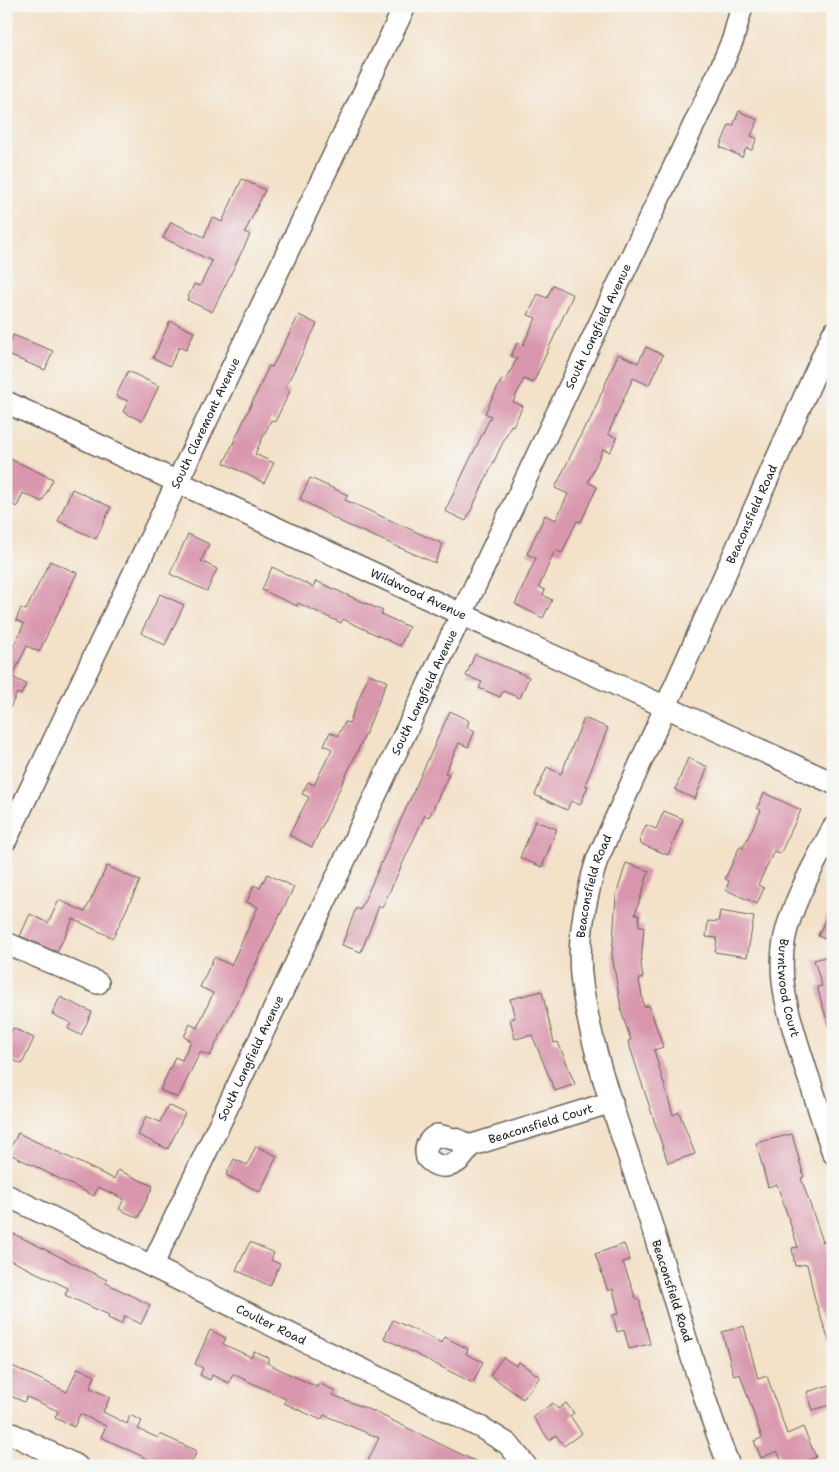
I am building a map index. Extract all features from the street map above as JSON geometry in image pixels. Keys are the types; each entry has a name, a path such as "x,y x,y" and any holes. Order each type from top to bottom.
{"street":[{"name":"South Claremont Avenue","path":"6,840 180,482 405,6"},
{"name":"South Longfield Avenue","path":"152,1266 719,72 733,39 742,6"},
{"name":"Beaconsfield Road","path":"729,1466 612,1102 582,984 582,934 585,909 597,860 833,333"},
{"name":"Wildwood Avenue","path":"6,402 461,614 833,783"},
{"name":"Burntwood Court","path":"833,828 793,910 783,950 782,976 793,1030 833,1152"},
{"path":"6,943 98,983"},
{"name":"Beaconsfield Court","path":"469,1146 612,1102"},
{"name":"Coulter Road","path":"6,1195 482,1428 508,1444 526,1466"},
{"path":"6,1430 77,1466"}],"building":[{"path":"739,111 758,120 751,136 757,138 752,150 746,148 742,157 720,147 729,125 733,126"},
{"path":"242,179 265,190 245,232 250,235 212,312 187,300 194,284 200,286 212,261 163,238 171,222 204,237 212,217 222,222"},
{"path":"553,285 573,295 533,383 524,379 513,402 523,406 513,426 511,425 466,521 445,511 491,416 485,413 502,379 506,381 517,358 511,356 517,343 523,345 536,318 528,315 538,294 547,298"},
{"path":"299,315 317,324 285,388 290,391 275,422 271,420 255,454 274,463 264,483 224,463 269,366 272,367"},
{"path":"170,321 194,332 186,350 179,347 170,366 153,358"},
{"path":"13,335 53,351 45,370 6,354"},
{"path":"646,347 663,355 649,385 633,378 608,434 617,438 610,452 603,449 588,482 597,487 581,522 577,521 562,553 555,550 539,587 545,590 543,595 552,600 543,618 515,604 536,558 527,554 545,515 556,520 568,494 555,488 586,424 588,425 618,354 638,363"},
{"path":"128,371 159,386 142,421 123,412 128,401 116,396"},
{"path":"6,457 53,479 42,502 23,493 17,507 6,502"},
{"path":"310,478 348,495 345,500 443,544 435,563 343,523 300,499"},
{"path":"72,489 111,507 96,539 58,521"},
{"path":"188,534 209,544 201,561 217,569 207,591 170,574"},
{"path":"50,561 77,573 39,652 27,646 12,677 26,684 21,695 17,693 6,716 6,647 12,649 24,624 16,620 21,608 26,610"},
{"path":"272,567 313,587 316,581 383,611 381,614 409,627 400,646 343,619 341,623 298,603 297,606 262,590"},
{"path":"160,594 184,605 165,645 141,633"},
{"path":"475,654 529,677 520,698 503,691 500,697 479,688 482,682 466,676"},
{"path":"369,674 387,681 366,733 312,847 289,835 309,797 302,794 308,782 314,785 332,749 324,745 330,732 338,736 345,722 349,723"},
{"path":"450,711 469,721 467,727 475,731 468,747 459,743 445,773 449,774 429,817 425,815 382,908 379,906 361,952 342,945 356,908 360,910"},
{"path":"584,718 608,728 585,785 588,786 580,805 571,801 567,810 535,795 547,767 561,774"},
{"path":"688,758 708,767 695,799 675,790"},
{"path":"764,793 801,810 780,854 774,851 758,885 764,888 757,904 726,890 729,881 725,879 740,846 743,848 761,810 757,808"},
{"path":"664,811 683,819 668,855 641,844 640,839 646,825 656,829"},
{"path":"535,821 557,829 542,867 520,858"},
{"path":"626,863 649,871 635,914 639,915 639,926 644,926 641,965 643,978 639,979 644,1007 649,1005 663,1047 654,1050 673,1115 679,1112 695,1154 668,1163 628,1041 631,1040 622,1014 612,955 616,896"},
{"path":"107,866 140,881 113,938 73,919 57,952 20,936 30,914 48,923 59,900 85,912"},
{"path":"267,874 294,887 210,1056 200,1052 178,1098 160,1090 175,1057 182,1060 191,1041 184,1037 190,1024 197,1028 213,993 200,987 214,957 231,965 258,907 247,902 254,885 260,888"},
{"path":"833,902 833,942 818,936"},
{"path":"720,911 754,917 747,957 715,952 717,938 706,937 708,921 718,922"},
{"path":"833,955 833,1030 830,1031 817,987 822,986 814,960"},
{"path":"542,991 554,1043 558,1042 575,1084 555,1091 532,1035 515,1039 510,1019 515,1018 510,999"},
{"path":"60,997 92,1012 81,1035 68,1029 71,1023 52,1014"},
{"path":"13,1028 34,1038 22,1064 6,1057 6,1035 9,1036"},
{"path":"168,1105 185,1113 168,1149 138,1135 146,1116 160,1122"},
{"path":"18,1133 114,1179 118,1170 153,1186 138,1218 119,1209 124,1199 98,1187 94,1196 8,1153"},
{"path":"792,1134 804,1177 801,1178 823,1242 826,1241 833,1273 833,1347 831,1347 815,1300 807,1264 795,1266 792,1248 798,1247 777,1184 768,1187 756,1143"},
{"path":"256,1146 277,1156 260,1192 226,1175 234,1159 247,1165"},
{"path":"6,1230 107,1280 106,1283 150,1305 141,1324 125,1316 121,1324 108,1318 109,1315 65,1295 68,1288 6,1258"},
{"path":"250,1242 274,1253 271,1260 280,1264 270,1286 236,1270"},
{"path":"624,1244 630,1260 623,1262 636,1299 639,1299 650,1344 629,1349 624,1330 617,1332 613,1315 619,1314 613,1289 608,1291 595,1254"},
{"path":"393,1320 442,1343 445,1337 468,1349 466,1354 483,1362 473,1383 384,1338"},
{"path":"744,1326 758,1379 767,1376 787,1434 803,1427 816,1457 796,1466 784,1466 777,1451 761,1458 754,1441 762,1438 740,1374 734,1376 722,1332"},
{"path":"210,1330 226,1338 223,1344 251,1357 254,1351 269,1358 267,1363 289,1374 317,1387 319,1383 335,1391 333,1395 375,1412 485,1466 419,1466 409,1461 407,1466 377,1466 368,1461 379,1438 324,1415 321,1420 284,1403 286,1399 233,1374 229,1383 212,1375 210,1380 200,1375 203,1368 195,1364"},
{"path":"503,1357 516,1366 519,1362 540,1377 523,1399 490,1375"},
{"path":"6,1363 67,1392 78,1368 95,1376 90,1388 110,1397 103,1412 127,1424 130,1415 142,1421 138,1429 158,1438 160,1434 197,1451 190,1466 145,1466 148,1459 101,1437 106,1426 80,1414 74,1427 55,1418 58,1411 27,1397 24,1402 6,1394"},
{"path":"833,1384 833,1404 813,1410 807,1392"},
{"path":"553,1403 558,1409 566,1403 574,1413 570,1416 582,1433 564,1446 556,1435 549,1440 533,1417"}]}
